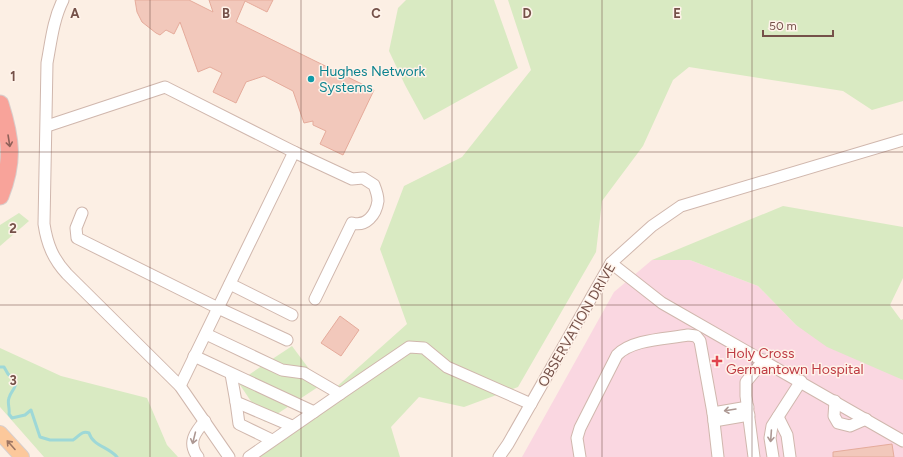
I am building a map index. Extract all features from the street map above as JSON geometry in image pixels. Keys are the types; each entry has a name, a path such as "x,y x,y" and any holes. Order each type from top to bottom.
{"highway":[{"path":"0,104 6,123 10,150 8,176 0,196"}],"main road":[{"path":"0,433 22,457"}],"street":[{"path":"62,0 51,37 47,63 44,224 47,244 52,254 67,274 180,386 229,457"},
{"path":"47,126 165,87 294,152 352,179 363,178 374,185 378,200 372,218 361,223 352,223 314,299"},
{"name":"OBSERVATION DRIVE","path":"499,457 531,404 611,263 652,226 681,206 903,140"},
{"path":"180,386 294,152"},
{"path":"82,213 76,228 77,238 218,308 287,340"},
{"path":"611,263 662,302 903,441"},
{"path":"230,284 292,315"},
{"path":"206,334 282,370 304,373 340,394"},
{"path":"580,457 577,438 580,428 617,355 623,349 633,345 688,335 696,336 700,341 714,417 718,457"},
{"path":"249,457 409,347 424,348 446,367 531,404"},
{"path":"194,356 314,412"},
{"path":"754,457 746,382 764,360"},
{"path":"231,374 239,424 272,440"},
{"path":"773,457 770,438 772,426 801,381"},
{"path":"835,401 834,416 838,423 850,426 856,425 866,419"},
{"path":"236,402 292,426"},
{"path":"714,417 748,411"},
{"path":"778,417 787,435 790,457"},
{"path":"198,457 194,452 192,441 196,432 205,421"}],"shaded area":[{"name":"Holy Cross Germantown Hospital","path":"652,260 690,260 758,286 796,325 903,380 903,457 522,457 614,292"}],"green space":[{"path":"406,0 494,0 518,68 424,120 389,51 398,8"},
{"path":"508,0 903,0 903,101 872,110 843,91 689,67 673,80 643,146 602,201 596,252 518,387 464,407 419,397 391,427 400,457 258,457 407,324 380,249 404,186 462,157 531,70"},
{"path":"783,206 903,227 903,278 890,305 901,320 903,319 903,380 827,347 796,325 758,286 690,260 652,260"},
{"path":"19,213 29,221 0,246 0,225"},
{"path":"292,346 321,385 265,422 238,382"},
{"path":"0,348 61,376 147,398 167,445 178,457 44,457 0,407"}],"building":[{"name":"Hughes Network Systems","path":"135,0 189,0 213,12 209,0 273,0 267,12 245,1 236,22 374,90 343,155 320,144 326,131 313,125 313,121 304,123 293,91 264,76 246,82 236,103 213,92 222,73 210,67 198,72 180,22 174,34 166,30 160,35 142,22 137,12"},
{"path":"340,316 359,330 341,356 321,343"},
{"path":"892,444 894,457 833,457 833,452"}],"waterway":[{"path":"0,367 4,367 8,374 15,380 15,388 10,395 8,402 9,414 12,418 25,415 31,410 40,437 50,440 73,440 84,432 87,432 94,441 117,457"}],"place":[{"name":"Hughes Network Systems","path":"311,79"},
{"name":"Holy Cross Germantown Hospital","path":"717,361"}]}
